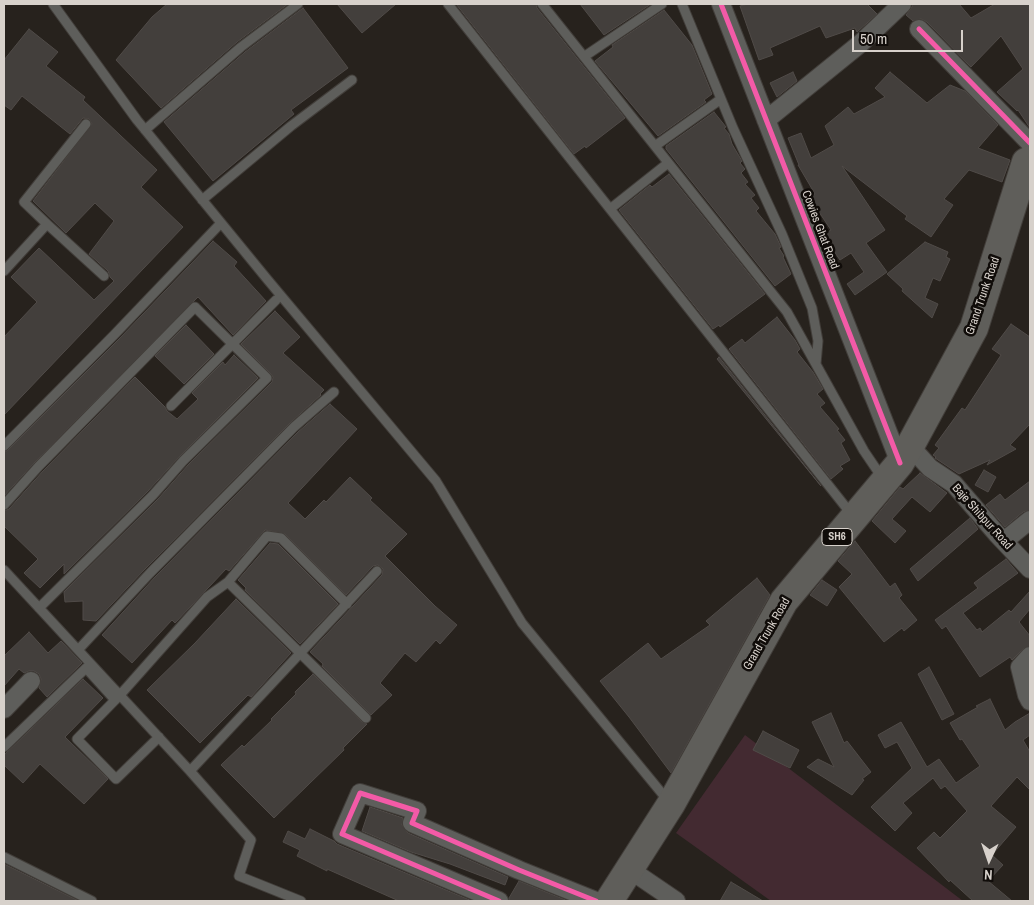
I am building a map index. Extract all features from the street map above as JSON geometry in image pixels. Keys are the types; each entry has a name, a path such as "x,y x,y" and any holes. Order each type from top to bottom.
{"main road":[{"name":"Grand Trunk Road","path":"609,901 671,804 784,601 898,463 974,328 1026,162 1030,160"}],"street":[{"name":"Cowies Ghat Road","path":"721,4 898,463"},
{"path":"766,120 862,43 902,4"},
{"path":"919,29 1030,143"},
{"name":"Baje Shibpur Road","path":"898,463 930,468 954,484 1030,569"},
{"path":"1004,541 1030,520"},
{"path":"1030,656 1020,667 1030,701"},
{"path":"4,709 32,681"},
{"path":"500,901 342,834 360,793 417,812 412,823 596,901"},
{"path":"629,869 676,901"}],"lane":[{"path":"53,4 145,130 436,481 522,623 671,804"},
{"path":"145,130 241,47 298,4"},
{"path":"448,4 854,518"},
{"path":"542,4 787,312 864,452 898,463"},
{"path":"585,56 662,4"},
{"path":"682,4 721,99 782,234 812,308 818,341 816,364"},
{"path":"202,200 291,126 352,80"},
{"path":"655,146 721,99"},
{"path":"86,124 24,202 104,276"},
{"path":"610,209 668,164"},
{"path":"4,446 221,223"},
{"path":"4,271 47,224"},
{"path":"171,406 276,300"},
{"path":"4,505 38,467 195,306 267,378 39,608"},
{"path":"78,650 294,427 334,392"},
{"path":"159,736 116,779 77,739 118,698 207,597 228,582 267,536 280,538 347,604"},
{"path":"4,570 78,650 118,698"},
{"path":"190,771 378,570"},
{"path":"228,582 366,718"},
{"path":"4,746 86,668 159,736 251,840 239,876 301,901"},
{"path":"4,857 92,901"}],"shaded area":[{"path":"745,735 963,901 771,901 676,833"}],"building":[{"path":"167,4 288,4 237,42 161,108 116,60 152,17"},
{"path":"337,4 396,4 362,33"},
{"path":"456,4 536,4 537,8 625,118 586,148 585,146 574,154"},
{"path":"580,4 651,4 604,35"},
{"path":"748,4 867,4 877,14 857,32 855,28 826,38 820,26 770,48 773,55 759,60 740,6"},
{"path":"912,4 959,4 971,18 995,4 1030,4 1030,128 1018,110 997,92 1023,69 1001,36 971,67 927,22 921,19 913,21 906,15"},
{"path":"303,8 348,68 291,110 294,114 213,181 164,122 245,52"},
{"path":"664,10 692,45 712,94 704,100 706,102 658,136 595,61 613,47 612,45"},
{"path":"29,29 58,52 46,66 85,97 83,100 157,170 141,187 183,227 4,415 4,337 37,302 11,277 39,248 94,300 114,281 108,271 89,254 114,221 95,203 66,233 33,201 92,124 89,119 83,118 70,134 22,96 11,110 4,105 4,60"},
{"path":"793,72 797,81 777,97 770,83"},
{"path":"890,72 927,103 950,85 965,91 998,125 978,148 1010,160 1002,182 969,170 944,199 953,205 931,237 905,219 907,216 842,166 885,230 866,243 887,272 855,295 847,284 864,272 851,253 840,260 823,235 831,230 809,197 815,194 798,165 788,138 801,133 811,158 834,145 825,126 848,107 854,114 885,97 875,88"},
{"path":"714,112 726,127 724,128 729,134 732,144 742,161 740,163 745,169 741,173 748,182 745,184 755,195 751,198 759,208 756,211 775,234 791,274 775,286 666,149 666,146"},
{"path":"669,174 765,294 720,327 719,325 713,329 619,210 650,185 652,187"},
{"path":"213,241 237,262 234,266 266,301 233,335 198,297 34,463 4,496 4,452 119,339"},
{"path":"925,242 948,252 946,257 950,259 940,281 933,278 925,298 938,304 932,318 902,291 903,289 887,274"},
{"path":"275,311 300,337 283,353 324,390 321,395 290,423 96,621 83,620 83,601 65,602 64,592 272,382 273,377 271,374 241,344"},
{"path":"777,317 795,340 800,349 797,352 813,372 823,389 817,394 825,403 820,407 839,429 837,430 845,440 841,443 850,460 840,466 843,469 831,479 729,349 742,339 745,343"},
{"path":"1011,324 1030,337 1030,424 1010,445 1016,449 987,465 990,460 959,474 935,458 933,455 939,448 935,445 962,408 965,410 1001,355 992,349"},
{"path":"186,325 214,354 184,384 155,356"},
{"path":"234,355 258,378 64,574 64,564 40,588 24,573 38,559 4,526 4,511 9,509 43,471 135,377 177,419 198,399 192,393 223,362 225,365"},
{"path":"719,357 821,486 717,359"},
{"path":"330,404 357,429 288,503 305,519 324,500 326,502 350,477 372,498 370,500 407,534 385,556 435,606 457,625 440,644 436,640 416,662 405,653 380,683 392,695 371,715 310,652 382,575 383,569 378,565 373,566 346,595 285,534 265,530 229,571 226,569 175,623 172,620 132,663 102,635 155,577 298,432"},
{"path":"984,470 996,477 988,492 975,485"},
{"path":"920,473 947,493 930,512 912,497 892,519 906,531 895,543 872,521 900,487 903,489"},
{"path":"1030,481 1030,510 1023,512 1005,527 986,505 1000,494 1005,500"},
{"path":"970,518 978,529 918,581 910,569"},
{"path":"855,541 890,587 895,583 902,595 899,598 917,620 904,631 902,628 884,642 839,587 852,574 838,561"},
{"path":"270,543 278,544 338,604 300,644 245,590 246,588 238,580"},
{"path":"1006,559 1018,573 963,613 977,630 980,628 982,632 1009,610 1011,612 1030,591 1030,609 1019,622 1030,636 1030,646 1023,649 1012,660 1010,657 980,677 946,626 942,629 935,620 978,588 974,583"},
{"path":"757,578 770,595 671,773 600,681 648,643 661,659 710,625 706,621"},
{"path":"822,580 837,590 827,606 810,595"},
{"path":"236,599 291,653 251,697 248,695 200,743 147,690"},
{"path":"29,632 48,653 61,641 82,663 47,697 39,688 41,679 39,674 34,671 24,673 19,669 4,686 4,656"},
{"path":"929,667 954,714 942,720 918,674"},
{"path":"313,674 362,722 367,724 343,748 344,750 274,818 221,765 242,745 244,747 272,720"},
{"path":"83,679 103,698 65,737 108,779 84,804 40,764 23,783 4,765 4,755"},
{"path":"990,699 1005,730 1030,713 1030,735 1023,740 1030,752 1030,790 1017,777 991,806 1016,827 992,855 1003,865 988,881 1012,901 973,901 950,880 949,882 917,848 934,832 940,838 967,811 945,786 941,789 933,778 903,803 912,813 895,831 871,807 912,768 897,742 885,748 878,735 901,722 927,767 939,759 956,783 980,766 962,739 960,740 950,723"},
{"path":"831,713 844,743 847,741 871,772 862,779 864,780 852,795 807,767 818,759 834,767 812,722"},
{"path":"763,731 799,750 790,768 753,750"},
{"path":"370,807 403,818 402,825 408,833 508,877 505,885 450,864 411,852 362,831"},
{"path":"310,829 337,844 472,901 399,901 327,869 327,871 297,856 300,850 283,842 288,831 305,839"},
{"path":"4,864 79,901 4,901"},
{"path":"519,881 568,901 509,901"},
{"path":"731,882 763,901 720,901"}],"cycle path":[{"path":"721,4 900,463"},
{"path":"919,29 1030,143"},
{"path":"499,901 342,834 360,793 417,811 412,823 519,870 596,901"}]}
